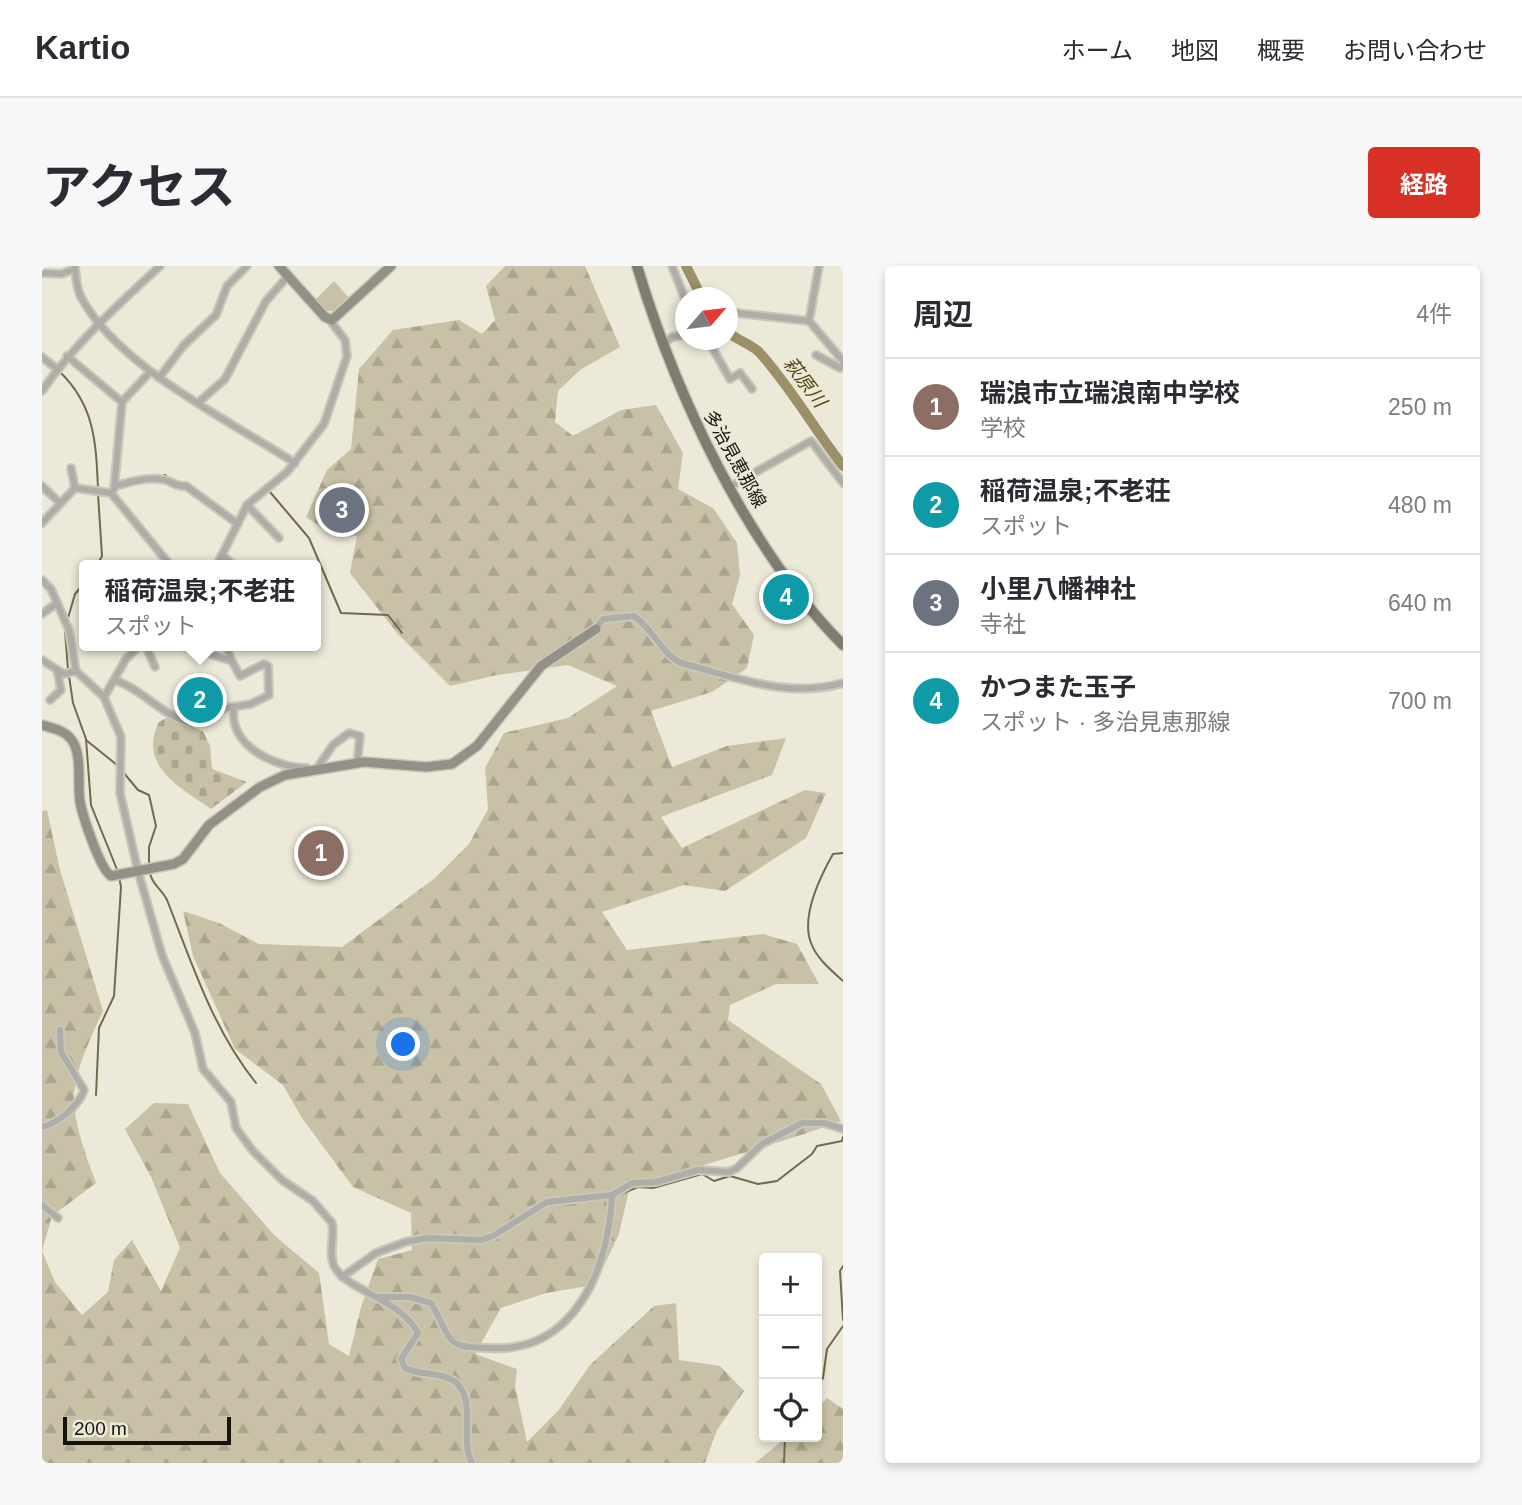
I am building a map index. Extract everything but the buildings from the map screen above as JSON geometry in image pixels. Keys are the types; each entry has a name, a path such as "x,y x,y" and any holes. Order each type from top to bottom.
{"main road":[{"name":"多治見恵那線","path":"637,266 662,346 680,389 731,485 791,587 843,645"}],"street":[{"path":"42,391 67,356 160,266"},
{"path":"159,378 184,345 216,314 227,286 247,266"},
{"path":"220,560 247,505 295,463 324,424 347,356 345,340 279,266"},
{"path":"329,319 338,317 391,266"},
{"path":"671,266 680,287"},
{"path":"809,321 819,266"},
{"path":"42,273 61,274 75,268 80,296 99,323 150,372 295,463"},
{"path":"199,402 225,379 266,301 288,276"},
{"path":"738,313 809,321 843,364 840,368 816,355"},
{"path":"662,346 675,337"},
{"path":"714,350 730,379 740,373 752,389"},
{"path":"67,356 122,402"},
{"path":"44,359 58,367"},
{"path":"150,372 122,402 113,490 166,560"},
{"path":"731,485 811,442 843,483"},
{"path":"71,468 75,488"},
{"path":"75,488 98,492 113,490 140,479 166,480 177,487 186,486 238,524"},
{"path":"42,486 60,503"},
{"path":"42,523 75,488"},
{"path":"247,505 279,538"},
{"path":"222,555 228,560"},
{"path":"42,580 51,589 69,630 76,671 104,697 121,737 120,793 138,871 162,955 195,1033 203,1069 232,1102 236,1128 253,1151 282,1180 313,1201 332,1223 331,1256 342,1277 380,1297 412,1322 418,1334 401,1359 405,1368 449,1378 459,1385 466,1399 467,1454 471,1463"},
{"path":"42,614 57,603"},
{"path":"42,725 63,732 76,748 81,804 100,866 111,876 183,859 209,825 273,779 357,764 434,767 452,764 477,746 541,666 596,629 603,619 634,616 648,626 670,657 681,663 782,690 813,690 843,683"},
{"path":"104,697 135,651"},
{"path":"148,651 155,667"},
{"path":"200,651 232,661"},
{"path":"114,680 123,683 168,714 188,722 269,695 268,666 264,664 240,676 228,651"},
{"path":"42,660 60,672 76,671"},
{"path":"50,701 61,690 60,672"},
{"path":"234,708 234,721 252,749 278,765 310,768 314,771"},
{"path":"314,771 333,746 349,733 360,736 357,764"},
{"path":"42,1126 49,1125 79,1103 84,1090 61,1052 61,1030"},
{"path":"342,1277 376,1253 405,1242 427,1238 481,1240 493,1236 547,1202 612,1195 632,1183 656,1182 698,1170 729,1172 737,1168 762,1144 802,1123 824,1123 843,1129"},
{"path":"380,1297 410,1297 431,1303 449,1338 460,1345 509,1349 517,1346 564,1325 588,1292 604,1259 612,1195"},
{"path":"42,1205 58,1219"}],"green space":[{"path":"505,266 585,266 620,347 580,370 558,391 555,422 573,436 621,410 656,405 683,453 678,489 713,508 737,543 740,575 732,604 754,635 747,668 712,692 651,711 672,767 727,746 786,738 772,775 661,817 682,848 805,790 826,793 806,838 725,891 684,885 602,912 627,950 763,934 797,944 819,984 776,984 730,1005 728,1020 821,1084 841,1121 629,1190 619,1234 595,1285 546,1293 501,1308 475,1354 517,1369 515,1386 527,1442 558,1411 590,1365 654,1306 676,1303 679,1360 720,1366 744,1391 717,1430 705,1463 42,1463 42,1251 55,1282 82,1315 108,1292 114,1260 132,1240 161,1291 180,1248 151,1177 125,1129 154,1103 188,1104 220,1173 274,1235 319,1273 329,1344 349,1356 361,1307 378,1259 412,1250 411,1213 353,1187 302,1118 283,1085 235,1049 193,956 183,911 219,923 259,944 342,947 435,878 469,844 488,809 485,768 504,733 568,718 617,686 568,665 497,675 450,686 397,633 350,573 357,536 327,532 306,517 327,470 351,449 359,369 393,330 459,320 482,334 495,320 486,286"},
{"path":"334,281 351,300 338,311 326,311 316,299"},
{"path":"168,717 203,731 210,746 212,769 247,782 211,809 176,784 158,763 154,751 154,738 159,722"},
{"path":"47,810 60,870 103,1011 80,1065 74,1098 79,1130 96,1183 52,1216 42,1251 42,811"},
{"path":"827,1398 843,1409 843,1463 755,1463 781,1442 822,1442 822,1404"}],"waterway":[{"name":"萩原川","path":"686,266 696,287"},
{"name":"萩原川","path":"738,339 759,352 771,365 843,466"},
{"path":"60,372 72,385 87,412 94,441 98,489"},
{"path":"160,477 165,475 170,479"},
{"path":"270,492 309,538 318,560"},
{"path":"98,494 102,556 100,560"},
{"path":"99,495 109,496"},
{"path":"321,566 341,613 388,615 402,633"},
{"path":"68,618 79,589"},
{"path":"65,631 68,670"},
{"path":"69,676 73,703 86,739 91,805 118,872"},
{"path":"86,740 117,765"},
{"path":"123,772 138,790 149,795 156,826 149,847 149,864"},
{"path":"843,853 833,854 828,863 813,897 808,921 814,949 843,981"},
{"path":"150,873 167,900 215,1018 256,1083"},
{"path":"96,1095 99,1028 114,996 121,887 119,877"},
{"path":"621,1194 638,1187 653,1188 702,1174 714,1181 730,1176 758,1184 777,1181 812,1154 817,1146 842,1141 843,1137"},
{"path":"843,1266 840,1271 843,1320"},
{"path":"822,1379 827,1349 843,1326"},
{"path":"784,1463 785,1442"}],"place":[{"name":"小里八幡神社","path":"342,510"},
{"name":"かつまた玉子","path":"786,597"},
{"name":"稲荷温泉;不老荘","path":"200,700"},
{"name":"瑞浪市立瑞浪南中学校","path":"321,853"}]}
